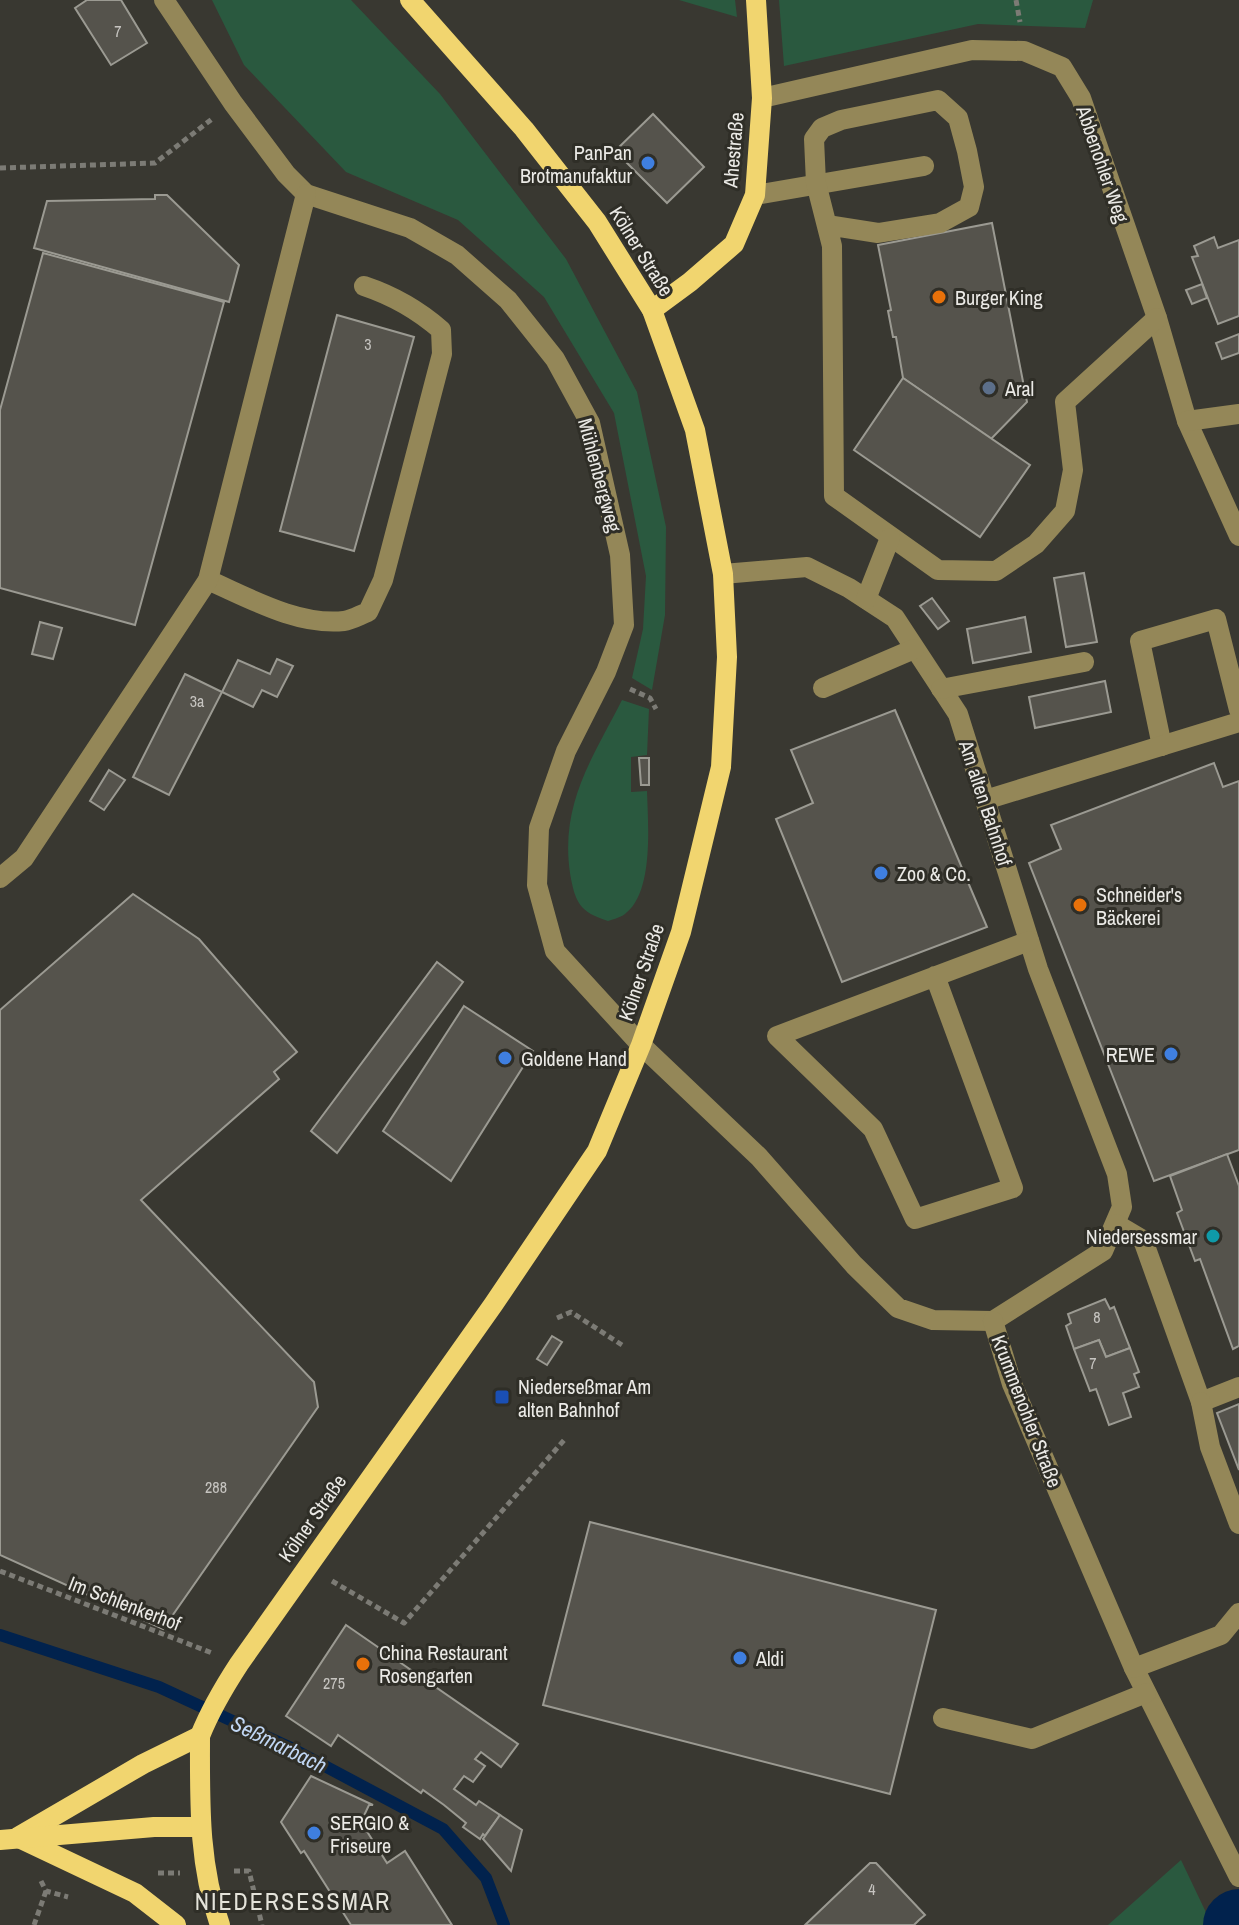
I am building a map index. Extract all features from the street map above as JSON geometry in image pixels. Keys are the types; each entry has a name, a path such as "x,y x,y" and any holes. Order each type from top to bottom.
{"main road":[{"name":"Kölner Straße","path":"220,1925 206,1873 201,1827 202,1732 223,1688 239,1664 493,1305 597,1151 641,1045 681,932 721,767 727,657 723,574 695,430 652,310 597,222 534,141 410,0"},
{"name":"Ahestraße","path":"652,310 734,244 755,195 762,98 756,0"},
{"path":"9,1838 202,1732"},
{"path":"9,1838 154,1827 201,1827"},
{"path":"9,1838 135,1893 176,1925"}],"street":[{"name":"Mühlenbergweg","path":"164,0 233,103 286,174 306,194 410,228 457,255 508,300 555,359 590,423 620,555 624,625 606,672 566,751 539,828 537,885 555,951 641,1045"},
{"name":"Abbenohler Weg","path":"762,98 972,50 1024,51 1062,67 1081,98 1157,318 1187,421 1239,536"},
{"path":"827,225 878,233 940,223 969,207 974,187 958,118 938,100 841,120 822,128 814,139 816,183 832,246 834,496 938,570 996,571 1036,544 1065,511 1073,470 1065,402 1157,318"},
{"path":"755,195 924,166"},
{"path":"0,878 24,858 208,580 306,194"},
{"path":"208,580 285,612 314,620 347,621 368,612 383,580 442,354 441,330 419,310 396,297 364,286"},
{"path":"1187,421 1239,414"},
{"path":"866,599 890,538"},
{"name":"Am alten Bahnhof","path":"723,574 807,567 866,599 895,618 958,714 1029,941 1117,1174 1122,1207 1116,1224"},
{"path":"1162,746 1140,641 1216,619 1239,710"},
{"path":"823,688 914,649"},
{"path":"941,689 1084,662"},
{"path":"985,800 1239,722"},
{"path":"935,976 1013,1188 915,1219 873,1129 777,1036 935,976 1029,941"},
{"name":"Krummenohler Straße","path":"641,1045 759,1157 854,1265 898,1308 933,1320 993,1321 1012,1384 1134,1668 1234,1868"},
{"path":"993,1321 1103,1251 1116,1224 1143,1240 1201,1402 1210,1447 1239,1524"},
{"path":"1201,1402 1239,1387"},
{"path":"1134,1668 1221,1635 1239,1613"},
{"path":"943,1718 1032,1739 1146,1693"}],"path":[{"path":"1016,0 1019,12"},
{"path":"0,168 155,163 233,103"},
{"path":"629,689 650,698 656,709"},
{"path":"557,1318 571,1312 622,1345"},
{"path":"307,1566 404,1623 566,1438"},
{"name":"Im Schlenkerhof","path":"0,1571 239,1664"},
{"path":"249,1871 262,1925"},
{"path":"34,1925 46,1891"}],"green space":[{"path":"212,0 351,0 440,94 566,259 637,392 666,527 665,615 652,690 632,678 643,629 646,576 614,413 544,297 458,220 346,172 244,65"},
{"path":"679,0 735,0 737,17"},
{"path":"779,0 1093,0 1085,28 978,24 784,66"},
{"path":"622,700 649,709 647,755 631,757 631,792 647,791 647,856 635,903 618,918 608,921 580,905 570,873 568,848 574,803 581,783"},
{"path":"1181,1860 1212,1925 1108,1925"}],"building":[{"path":"87,0 121,0 147,43 111,65 75,8"},
{"path":"653,114 704,167 667,203 615,151"},
{"path":"155,195 167,195 239,265 229,302 34,248 47,201 155,199"},
{"path":"992,223 1027,402 991,439 903,378 878,245"},
{"path":"1214,237 1218,248 1239,240 1239,316 1218,324 1192,257 1198,256 1194,246"},
{"path":"43,253 224,302 135,625 0,588 0,410"},
{"path":"1202,284 1207,298 1192,304 1186,290"},
{"path":"337,315 414,337 354,551 280,531"},
{"path":"1239,334 1239,353 1222,359 1216,343"},
{"path":"903,378 1030,465 980,537 854,450"},
{"path":"1084,573 1097,642 1066,647 1054,578"},
{"path":"932,598 949,621 938,629 920,606"},
{"path":"1025,617 1031,652 973,663 967,629"},
{"path":"40,622 62,628 53,659 32,654"},
{"path":"277,659 293,666 277,697 262,690 253,707 222,692 238,660 270,674"},
{"path":"185,674 222,692 169,795 133,777"},
{"path":"1105,681 1111,712 1035,728 1029,697"},
{"name":"Zoo & Co.","path":"895,710 987,927 842,982 776,819 813,803 791,750"},
{"path":"639,758 649,758 649,785 641,785"},
{"name":"REWE","path":"1214,763 1223,787 1239,781 1239,1150 1154,1181 1029,863 1061,849 1051,825"},
{"path":"109,770 125,780 104,810 90,801"},
{"path":"133,894 199,939 297,1052 274,1072 279,1079 141,1200 314,1382 318,1407 163,1629 0,1555 0,1010"},
{"path":"437,962 463,982 337,1153 311,1131"},
{"path":"464,1006 533,1051 451,1181 383,1131"},
{"name":"Niedersessmar","path":"1227,1154 1239,1186 1239,1346 1233,1349 1200,1259 1195,1261 1177,1213 1182,1210 1170,1176"},
{"path":"1105,1299 1110,1309 1114,1307 1130,1348 1106,1357 1099,1340 1074,1349 1066,1326 1071,1323 1068,1314"},
{"path":"552,1336 562,1342 547,1365 537,1359"},
{"path":"1099,1340 1106,1357 1130,1348 1139,1372 1134,1374 1139,1387 1123,1393 1131,1417 1109,1425 1096,1389 1090,1391 1074,1349"},
{"path":"1239,1404 1239,1470 1217,1413"},
{"name":"Aldi","path":"590,1522 936,1610 890,1794 543,1705"},
{"path":"346,1625 518,1744 501,1767 481,1752 475,1759 485,1766 473,1782 464,1776 454,1789 476,1805 479,1801 500,1815 485,1836 483,1834 480,1839 463,1827 466,1823 444,1805 423,1790 421,1793 338,1735 331,1746 286,1716"},
{"path":"311,1776 373,1805 369,1805 361,1822 387,1863 405,1851 452,1925 351,1925 304,1851 301,1853 281,1822"},
{"path":"500,1815 522,1830 511,1871 483,1839"},
{"path":"870,1863 876,1863 925,1915 914,1925 805,1925"}],"waterway":[{"name":"Seßmarbach","path":"0,1635 159,1687 291,1748 443,1829 486,1878 504,1925"}],"place":[{"name":"PanPan Brotmanufaktur","path":"648,163"},
{"name":"Burger King","path":"939,297"},
{"name":"Aral","path":"989,388"},
{"name":"Zoo & Co.","path":"881,873"},
{"name":"Schneider's Bäckerei","path":"1080,905"},
{"name":"REWE","path":"1171,1054"},
{"name":"Goldene Hand","path":"505,1058"},
{"name":"Niedersessmar","path":"1213,1236"},
{"name":"Niederseßmar Am alten Bahnhof","path":"502,1397"},
{"name":"Aldi","path":"740,1658"},
{"name":"China Restaurant Rosengarten","path":"363,1664"},
{"name":"SERGIO & Friseure","path":"314,1833"}],"district":[{"name":"NIEDERSESSMAR","path":"293,1901"}]}
